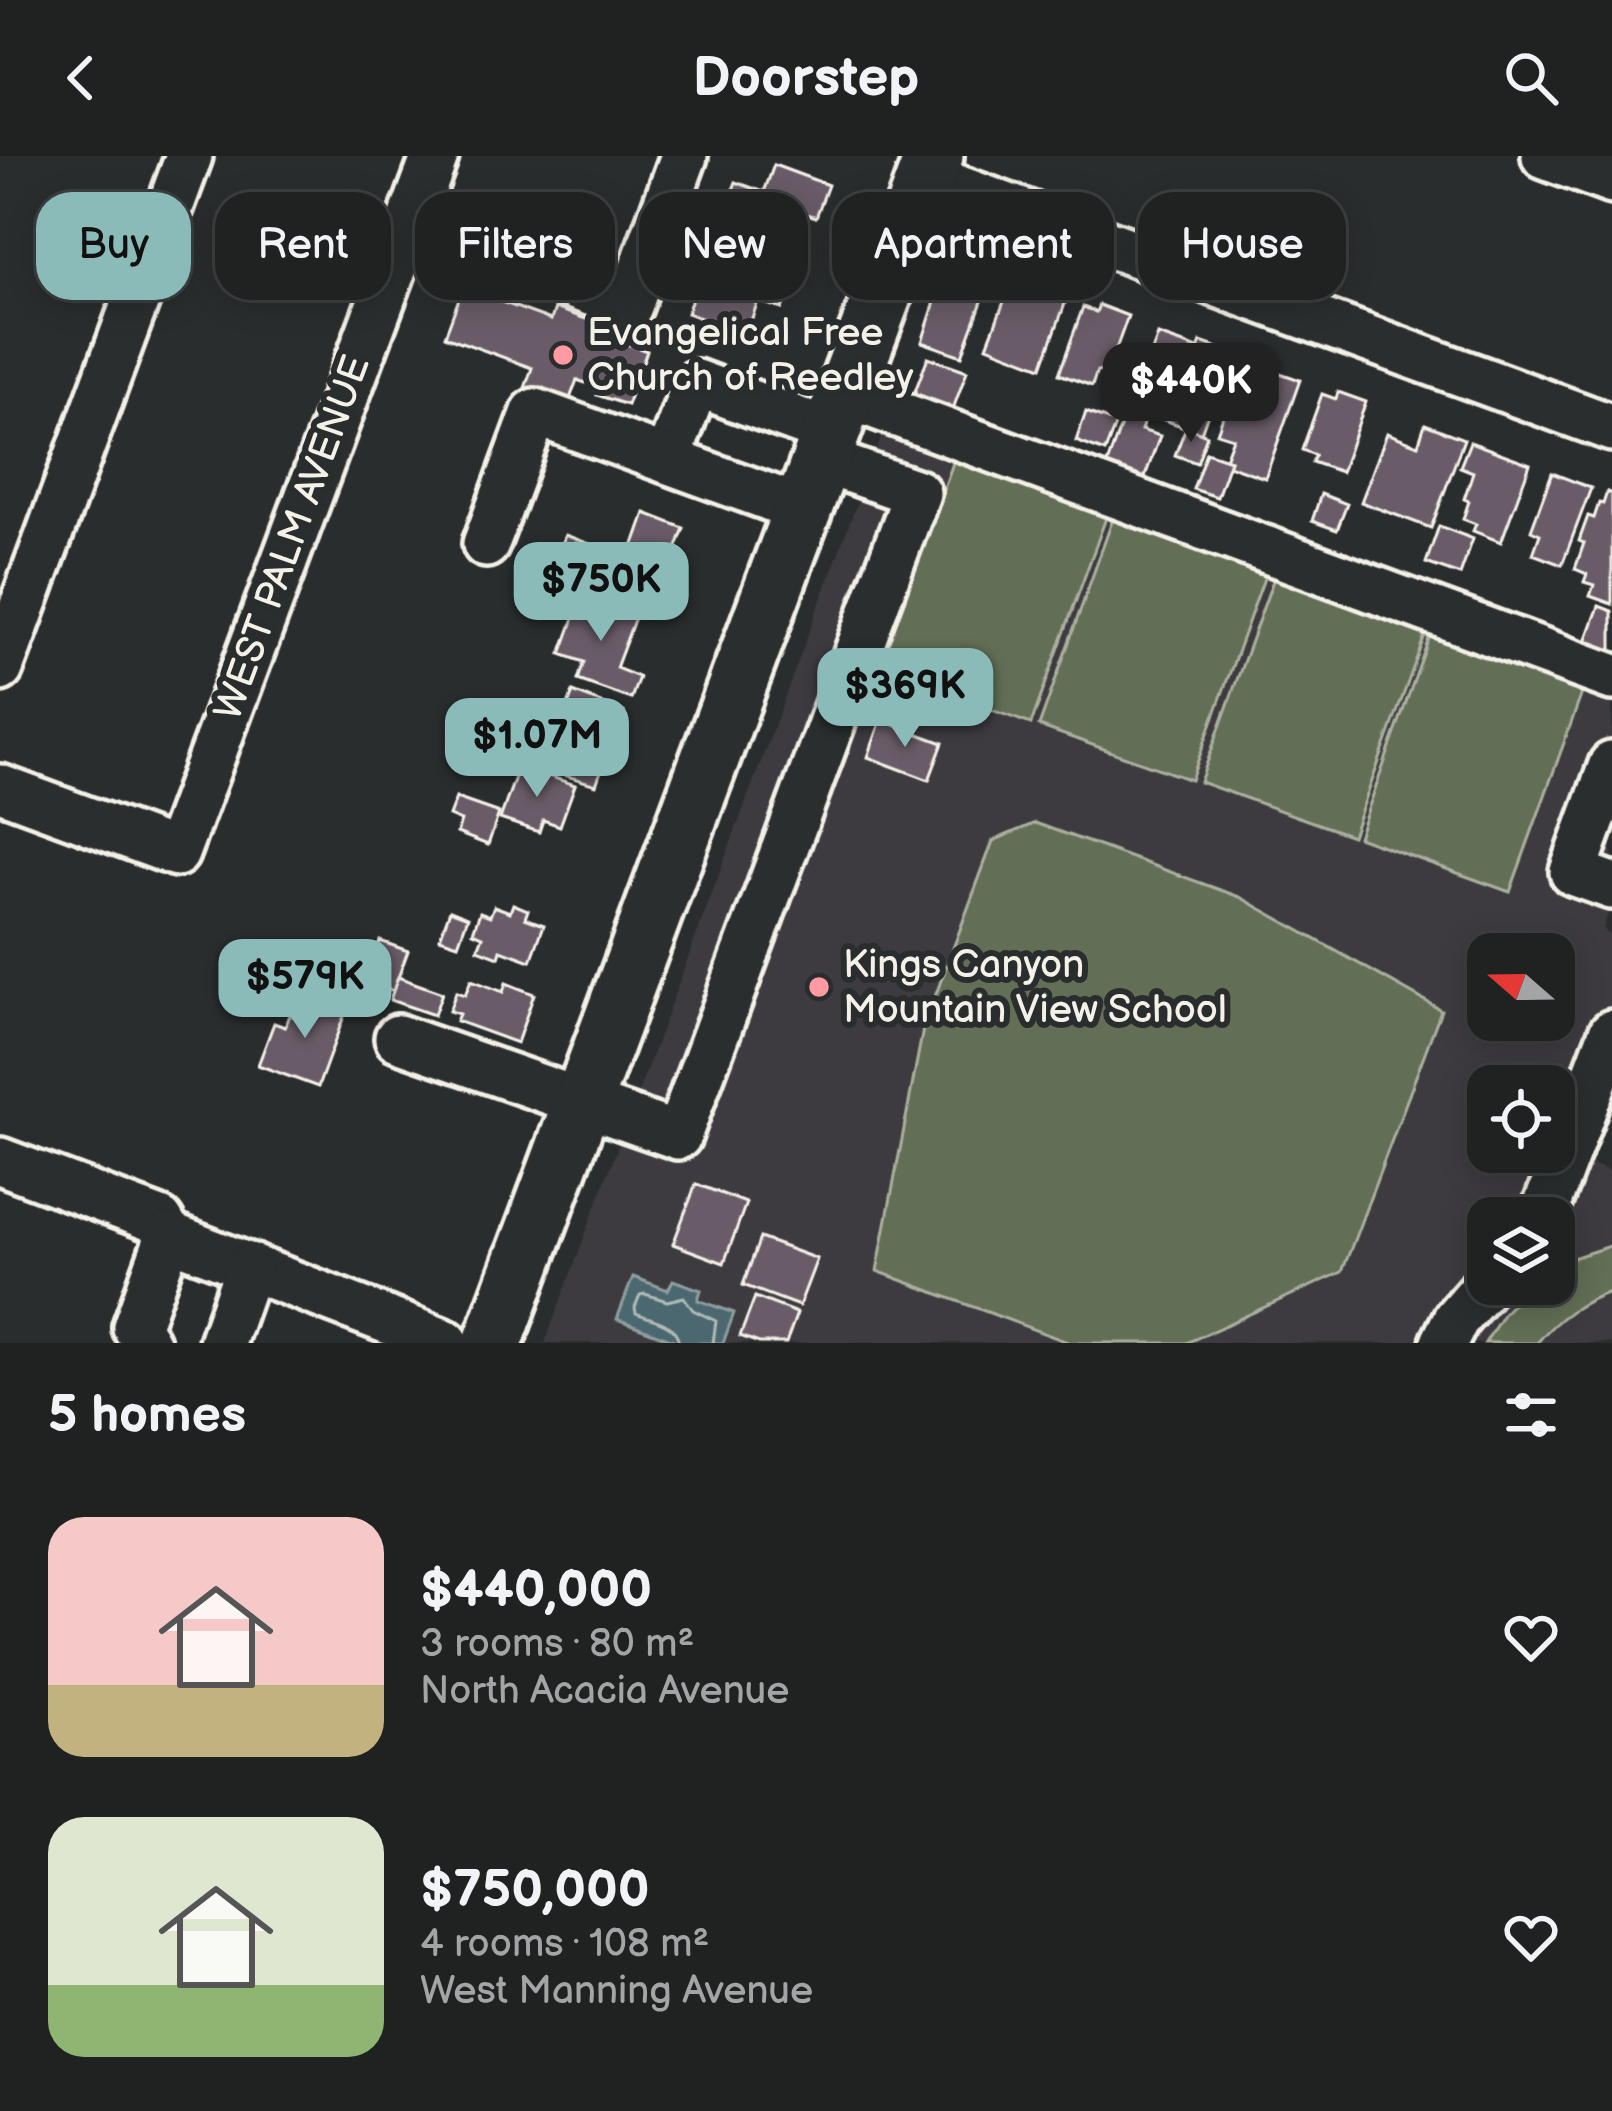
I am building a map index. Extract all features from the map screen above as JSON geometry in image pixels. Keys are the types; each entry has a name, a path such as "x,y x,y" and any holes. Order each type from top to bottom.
{"main road":[{"path":"493,1343 930,166"}],"street":[{"path":"0,668 189,156"},
{"name":"WEST PALM AVENUE","path":"0,788 176,853 435,156"},
{"path":"409,227 629,306 684,156"},
{"path":"1545,156 1612,181"},
{"path":"930,166 1612,428"},
{"path":"398,1038 678,1136 917,493 696,383 668,460"},
{"path":"486,544 535,412 668,460 826,449 1612,676"},
{"path":"1612,765 1574,872 1612,886"},
{"path":"1550,1197 1612,1033"},
{"path":"0,1161 160,1221 169,1236 446,1343"},
{"path":"146,1343 136,1327 169,1236"},
{"path":"222,1343 249,1266"},
{"path":"1444,1343 1468,1305"}],"shaded area":[{"path":"883,433 1612,691 1612,902 1603,928 1612,939 1612,1068 1577,1159 1612,1172 1612,1343 545,1343"}],"green space":[{"path":"954,460 1107,515 1031,724 879,670"},
{"path":"1114,516 1267,570 1191,780 1039,726"},
{"path":"1276,572 1428,627 1352,836 1200,782"},
{"path":"1433,627 1586,682 1510,892 1358,837"},
{"path":"1035,823 1240,897 1441,1010 1342,1272 1186,1343 1070,1343 877,1271 923,1029 993,841"},
{"path":"1612,1245 1612,1291 1571,1311 1537,1343 1485,1343 1512,1305 1575,1305 1575,1257"}],"water":[{"path":"633,1277 668,1290 673,1280 701,1290 698,1300 734,1313 723,1343 681,1343 617,1319"}],"building":[{"path":"774,165 828,185 816,217 808,214 808,192 764,192"},
{"path":"736,182 764,192 732,192"},
{"path":"458,300 496,300 551,320 555,308 600,324 595,338 647,351 627,405 597,395 600,388 577,380 568,404 525,388 532,368 445,336"},
{"path":"692,300 785,300 782,309 758,301 746,335 687,313"},
{"path":"936,300 982,300 962,356 922,342"},
{"path":"1005,300 1066,301 1042,367 987,346"},
{"path":"1099,305 1128,316 1107,374 1097,371 1092,386 1059,374 1083,307 1096,312"},
{"path":"1158,335 1198,349 1201,342 1230,352 1201,433 1131,408"},
{"path":"928,357 967,371 953,409 914,394"},
{"path":"1243,360 1300,380 1265,478 1228,465 1230,460 1225,459 1233,438 1217,433"},
{"path":"1338,392 1366,402 1341,472 1312,462 1315,455 1302,450 1322,394 1336,399"},
{"path":"1127,409 1146,416 1141,430 1160,436 1143,482 1105,469"},
{"path":"1086,412 1116,423 1105,452 1076,441"},
{"path":"1425,424 1464,439 1431,528 1361,502 1387,433 1418,445"},
{"path":"1186,427 1207,435 1197,463 1175,455"},
{"path":"1470,442 1530,464 1501,542 1473,531 1476,524 1463,519 1473,472 1460,467"},
{"path":"1206,452 1230,460 1217,497 1193,489"},
{"path":"1552,473 1591,488 1562,565 1533,554 1540,534 1531,530"},
{"path":"1607,492 1612,494 1612,604 1590,596 1594,585 1584,582 1587,574 1575,569 1588,516 1594,518"},
{"path":"1321,494 1347,504 1337,530 1312,521"},
{"path":"645,513 684,528 671,563 678,566 670,589 619,570"},
{"path":"1439,526 1473,539 1460,575 1426,563"},
{"path":"565,535 601,548 590,580 554,567"},
{"path":"583,593 637,612 616,668 639,677 631,699 578,680 584,662 561,654"},
{"path":"1599,606 1612,611 1612,655 1585,644"},
{"path":"573,692 624,712 618,727 624,729 611,763 605,760 596,785 544,769"},
{"path":"881,720 943,743 929,780 868,757"},
{"path":"519,766 575,785 560,826 543,820 539,832 500,819"},
{"path":"456,798 499,813 488,845 457,833 461,821 449,816"},
{"path":"513,904 528,910 525,918 544,925 531,961 501,950 499,957 478,949 483,936 473,932 480,912 490,916 494,906 510,912"},
{"path":"450,910 468,917 458,944 440,938"},
{"path":"380,941 408,951 393,991 361,980"},
{"path":"398,977 442,993 434,1015 390,1000"},
{"path":"471,980 503,992 506,983 534,994 517,1043 456,1021 459,1014 449,1011 456,992 465,995"},
{"path":"313,992 348,1005 318,1087 258,1065 274,1023 285,1027 290,1015 303,1020"},
{"path":"696,1184 746,1203 724,1263 673,1244"},
{"path":"760,1238 817,1259 799,1306 743,1285"},
{"path":"755,1297 797,1313 786,1343 759,1343 740,1336"}],"place":[{"name":"Evangelical Free Church of Reedley","path":"563,355"},
{"name":"Kings Canyon Mountain View School","path":"819,987"}]}
